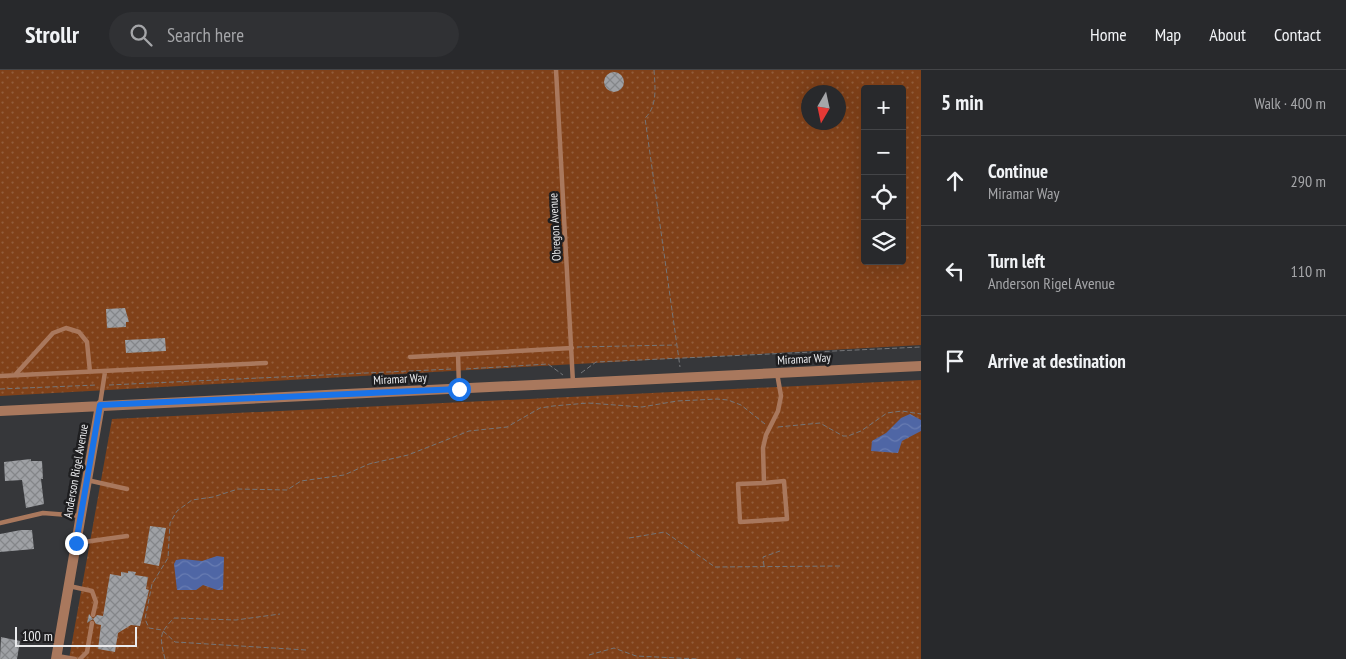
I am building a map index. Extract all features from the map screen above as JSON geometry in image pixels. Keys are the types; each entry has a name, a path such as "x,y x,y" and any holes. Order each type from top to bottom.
{"street":[{"name":"Miramar Way","path":"0,411 921,366"},
{"name":"Anderson Rigel Avenue","path":"57,657 100,405"}],"lane":[{"name":"Obregon Avenue","path":"556,70 574,383"},
{"path":"15,376 53,333 66,328 78,332 87,342 90,372"},
{"path":"410,356 572,348"},
{"path":"458,354 459,389"},
{"path":"0,376 266,363"},
{"path":"100,405 105,372"},
{"path":"764,483 763,448 778,411 781,396 778,373"},
{"path":"87,480 128,489"},
{"path":"784,481 787,520 740,522 738,484 764,483 784,481"},
{"path":"0,523 43,514 81,516"},
{"path":"76,543 127,536"},
{"path":"69,586 92,591 96,602 93,614"},
{"path":"80,659 87,652 92,623"},
{"path":"57,657 74,659"}],"path":[{"path":"654,70 655,94 652,113 645,118 681,378"},
{"path":"572,348 676,345"},
{"path":"306,650 175,642 162,630 149,628 145,619 152,584 168,558 169,530 177,511 192,500 213,497 238,489 287,490 301,481 344,475 369,464 408,455 469,431 506,427 540,408 553,406 596,403 642,407 677,401 728,400 741,405 770,427 820,423 843,436 861,431 886,413 902,411 921,414"},
{"path":"629,538 666,532 715,567 840,566"},
{"path":"764,566 763,557 780,551"},
{"path":"165,659 161,639 162,630 174,618 236,620 280,614"},
{"path":"589,656 614,648 636,656 698,659"},
{"path":"736,659 743,659"}],"shaded area":[{"path":"0,70 921,70 921,345 0,396"},
{"path":"921,380 921,659 69,659 112,419"}],"water":[{"path":"910,414 921,420 921,431 902,441 898,453 871,451 872,441 886,433 901,418"},
{"path":"217,556 224,557 223,590 203,585 196,590 177,590 174,564 176,560 202,561"}],"building":[{"path":"614,72 621,75 624,82 621,89 614,92 607,89 604,82 607,75"},
{"path":"125,308 129,322 126,322 126,327 107,328 106,309"},
{"path":"165,338 166,351 126,353 125,340"},
{"path":"31,459 31,461 42,461 43,479 41,479 44,504 26,508 22,480 5,481 4,462"},
{"path":"150,526 166,528 159,566 144,563"},
{"path":"32,530 34,549 0,552 0,534"},
{"path":"128,571 136,572 135,575 148,577 146,589 149,590 140,626 131,625 118,633 115,652 98,649 101,625 96,624 93,619 97,615 103,616 110,574 121,576 121,572 128,573"},
{"path":"89,614 93,619 87,623"},
{"path":"1,637 20,641 17,659 0,659"}],"route":[{"path":"76,543 100,405 459,389"}]}
